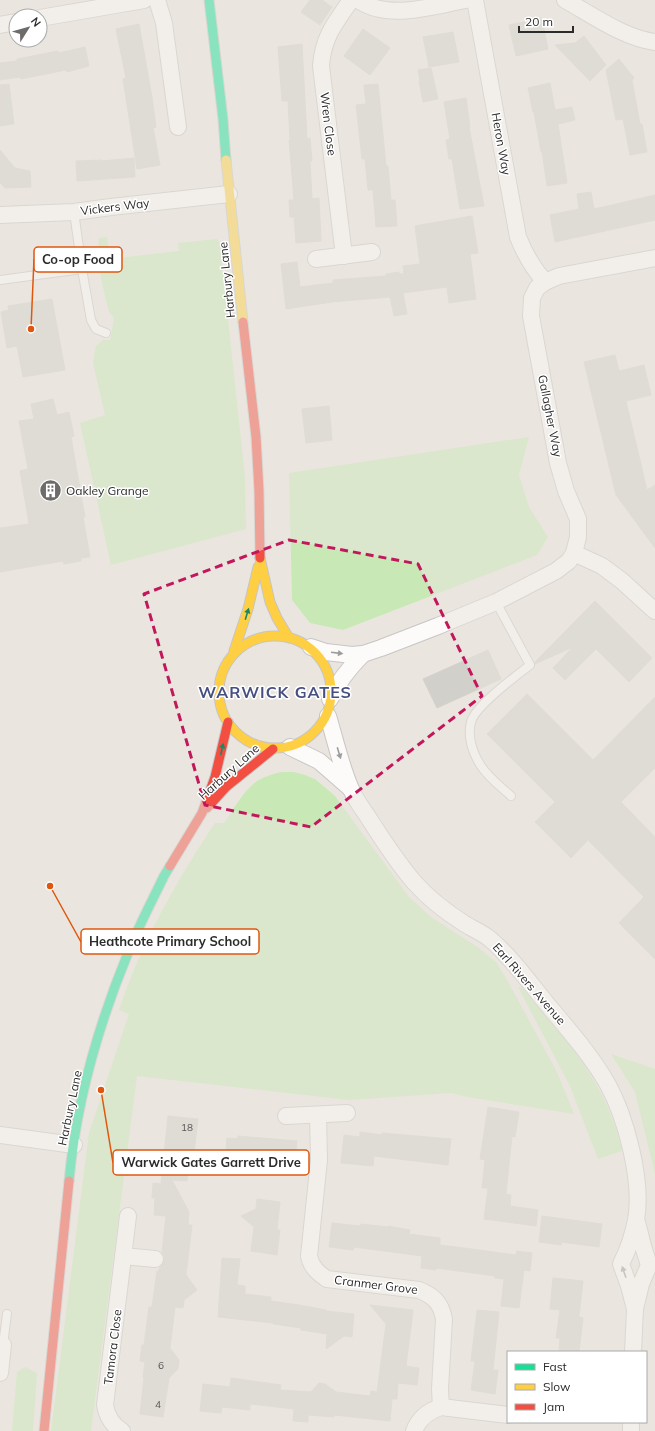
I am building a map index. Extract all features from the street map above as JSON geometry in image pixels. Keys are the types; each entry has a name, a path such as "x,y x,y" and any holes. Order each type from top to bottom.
{"street":[{"path":"48,17 144,0"},
{"path":"157,0 164,23 178,127"},
{"name":"Harbury Lane","path":"209,0 256,437 259,491 260,558 254,593 234,651"},
{"name":"Wren Close","path":"344,256 321,66 326,38 351,0"},
{"path":"358,0 366,5 384,10 400,12 466,0"},
{"name":"Heron Way","path":"475,0 518,236 527,257 545,282"},
{"path":"565,0 631,36 655,42"},
{"name":"Vickers Way","path":"0,215 74,212 230,194"},
{"path":"316,259 372,252"},
{"path":"545,282 559,276 655,258"},
{"name":"Gallagher Way","path":"545,282 537,288 532,298 531,316 558,463 566,491 578,519 578,537 574,553"},
{"path":"311,647 327,671 330,685 328,716 324,722 312,735 302,742 290,747 272,749 252,743 235,731 228,722 220,704 219,679 234,651 249,641 261,637 289,638 326,652 363,654 438,626 496,602 556,571 569,561 574,553 602,566 622,581 655,610"},
{"name":"Harbury Lane","path":"260,558 270,602 277,618 289,638"},
{"path":"330,699 336,686 351,666 363,654"},
{"name":"Earl Rivers Avenue","path":"328,716 351,789 380,835 414,881 431,900 441,908 489,938 503,952 595,1064 618,1105 633,1157 637,1198 636,1220 628,1249 621,1264 635,1309"},
{"name":"Harbury Lane","path":"202,813 214,778 228,722"},
{"name":"Earl Rivers Avenue","path":"290,747 319,761 351,789"},
{"name":"Harbury Lane","path":"44,1431 68,1184 79,1113 104,1017 128,952 164,876 202,813 226,787 272,749"},
{"path":"286,1116 347,1113"},
{"name":"Cranmer Grove","path":"318,1115 320,1160 309,1256 310,1261 319,1274 327,1279 419,1290 430,1294 438,1301 443,1310 444,1319 440,1389 441,1407"},
{"path":"0,1135 74,1145"},
{"name":"Tamora Close","path":"122,1431 112,1423 106,1414 106,1405 128,1216"},
{"name":"Earl Rivers Avenue","path":"633,1351 635,1309 641,1284 649,1264 642,1246 636,1220"},
{"path":"123,1256 155,1259"},
{"path":"0,1373 1,1345"},
{"path":"414,1431 420,1419 434,1409 441,1407 507,1415"}],"lane":[{"path":"74,212 82,268 93,325 106,333"},
{"path":"0,280 82,268"},
{"path":"496,602 530,665 478,709 471,721 469,736 481,766 511,796"},
{"path":"1,1345 7,1314"}],"highlighted area":[{"path":"289,540 418,564 482,696 311,827 205,805 144,594"}],"green space":[{"path":"107,237 109,259 179,251 178,243 217,239 220,244 245,477 246,529 111,565 80,423 105,415 93,363 96,346 103,340 110,340 114,318 109,312 98,257 99,238"},
{"path":"529,437 519,475 529,507 548,537 537,555 343,630 310,623 292,600 289,473"},
{"path":"281,772 294,772 315,779 335,796 409,897 431,917 479,948 496,962 557,1072 574,1114 467,1097 452,1093 349,1100 137,1076 91,1431 51,1431 89,1133 129,1014 119,1010 138,961 173,890 215,823 224,823 243,795 257,781 266,776"},
{"path":"518,987 521,987 553,1024 568,1043 595,1083 606,1104 622,1151 598,1159 570,1086"},
{"path":"611,1054 655,1069 655,1174 635,1092"},
{"path":"25,1367 37,1373 33,1431 12,1431 17,1372"}],"building":[{"path":"310,0 322,0 332,7 320,25 301,12"},
{"path":"542,18 548,49 516,56 509,25"},
{"path":"139,24 152,97 156,127 153,128 160,165 137,169 123,79 126,78 116,29"},
{"path":"363,29 390,48 370,75 344,56"},
{"path":"453,32 459,62 429,67 423,37"},
{"path":"584,36 606,65 590,81 555,45 575,43"},
{"path":"302,44 307,139 310,138 312,161 310,161 312,199 319,198 321,241 296,243 294,217 290,217 289,200 294,200 289,140 288,101 282,101 278,47"},
{"path":"85,47 89,66 67,72 66,70 21,79 20,77 0,80 0,63"},
{"path":"619,59 634,78 632,80 647,152 630,155 623,119 616,120 606,70"},
{"path":"431,68 438,99 423,102 418,70"},
{"path":"550,83 555,110 572,107 575,120 558,124 567,183 547,186 542,151 541,152 528,88"},
{"path":"9,84 14,124 0,126 0,85"},
{"path":"378,84 386,166 388,166 391,200 395,200 397,226 376,227 373,190 368,190 365,159 362,159 356,105 366,104 364,85"},
{"path":"466,98 469,127 484,206 460,209 452,159 449,159 446,140 450,139 444,102"},
{"path":"0,150 15,168 30,171 31,187 5,188 0,183"},
{"path":"134,158 135,177 77,181 76,161 102,161"},
{"path":"591,192 594,209 655,195 655,220 555,242 550,215 579,209 577,194"},
{"path":"472,216 478,253 470,254 476,299 449,303 447,287 403,293 407,314 394,316 390,297 332,302 286,309 281,264 297,262 300,287 333,283 333,280 386,276 386,274 399,272 400,274 404,274 403,266 420,264 415,226"},
{"path":"52,299 65,370 23,377 17,346 7,348 1,312 9,310 8,306"},
{"path":"615,355 619,371 644,365 651,395 626,401 647,490 655,485 655,548 616,495 584,362"},
{"name":"Oakley Grange","path":"53,399 57,415 69,412 74,436 71,437 85,517 83,517 90,557 81,558 81,561 64,564 63,561 0,572 0,528 29,524 20,471 28,469 19,421 34,419 31,404"},
{"path":"329,406 332,440 306,443 302,409"},
{"path":"595,601 652,658 629,682 596,649 565,680 553,668 573,647 535,664 535,662"},
{"path":"488,650 501,679 437,708 423,679"},
{"path":"527,694 593,760 655,697 655,768 621,802 655,837 655,959 619,923 644,897 588,840 571,858 535,822 555,802 487,734"},
{"path":"488,1107 519,1112 515,1137 512,1136 506,1194 511,1195 510,1206 538,1210 536,1226 484,1219 488,1188 482,1188 485,1160 480,1159"},
{"path":"168,1116 198,1119 194,1153 204,1170 188,1169 187,1181 172,1180 189,1212 188,1225 192,1225 186,1275 197,1290 184,1300 183,1308 175,1307 170,1348 179,1360 178,1369 169,1378 163,1417 140,1414 145,1362 140,1361 142,1345 144,1345 149,1307 152,1307 157,1271 159,1271 164,1260 164,1255 162,1252 166,1216 154,1215 155,1198 152,1198 153,1183 161,1184"},
{"path":"360,1132 382,1135 382,1133 451,1139 448,1165 374,1156 373,1166 341,1163 344,1135 360,1137"},
{"path":"238,1136 297,1141 295,1165 286,1164 286,1170 225,1163 227,1138 238,1139"},
{"path":"257,1199 280,1202 277,1230 280,1230 277,1255 251,1251 254,1227 241,1216 256,1209"},
{"path":"542,1216 602,1224 599,1247 561,1242 561,1245 539,1242"},
{"path":"332,1223 360,1226 361,1224 388,1226 410,1230 409,1234 440,1238 440,1245 516,1255 517,1251 532,1253 530,1271 524,1270 519,1308 501,1306 504,1279 495,1278 495,1276 436,1268 436,1270 421,1268 422,1256 354,1247 353,1250 329,1247"},
{"path":"222,1258 240,1259 237,1285 245,1286 245,1294 271,1297 271,1301 326,1311 354,1314 352,1337 344,1336 326,1349 327,1334 301,1330 301,1328 273,1323 218,1317"},
{"path":"553,1278 583,1281 579,1317 583,1318 579,1351 559,1351 560,1338 556,1338 560,1310 550,1309"},
{"path":"370,1305 413,1310 406,1366 419,1368 417,1385 398,1383 397,1399 392,1399 390,1421 334,1415 334,1417 308,1415 308,1422 293,1421 294,1409 250,1404 250,1410 222,1407 221,1413 200,1411 203,1384 230,1387 231,1378 281,1385 280,1390 311,1392 319,1383 325,1384 336,1392 370,1396 371,1391 377,1392 386,1324"},
{"path":"477,1310 499,1312 493,1370 498,1370 495,1394 471,1390 475,1361 471,1361"}],"traffic: fast":[{"path":"209,0 223,119 226,160"},
{"path":"69,1181 72,1152 83,1094 107,1008 132,943 170,866"}],"traffic: slow":[{"path":"226,160 243,322"},
{"path":"260,558 270,602 277,618 289,638"},
{"path":"234,651 248,609 258,567"},
{"path":"275,636 297,640 315,652 327,670 331,692 327,714 315,732 297,744 275,748 253,744 235,732 223,714 219,692 223,670 235,652 253,640 275,636"}],"traffic: jam":[{"path":"243,322 256,437 259,491 260,558"},
{"path":"170,866 202,813 215,777 228,722"},
{"path":"207,808 226,787 273,749"},
{"path":"44,1431 69,1181"}],"place":[{"name":"Co-op Food","path":"31,329"},
{"name":"Oakley Grange","path":"51,491"},
{"name":"Heathcote Primary School","path":"50,886"},
{"name":"Warwick Gates Garrett Drive","path":"101,1090"}],"district":[{"name":"WARWICK GATES","path":"275,692"}]}
